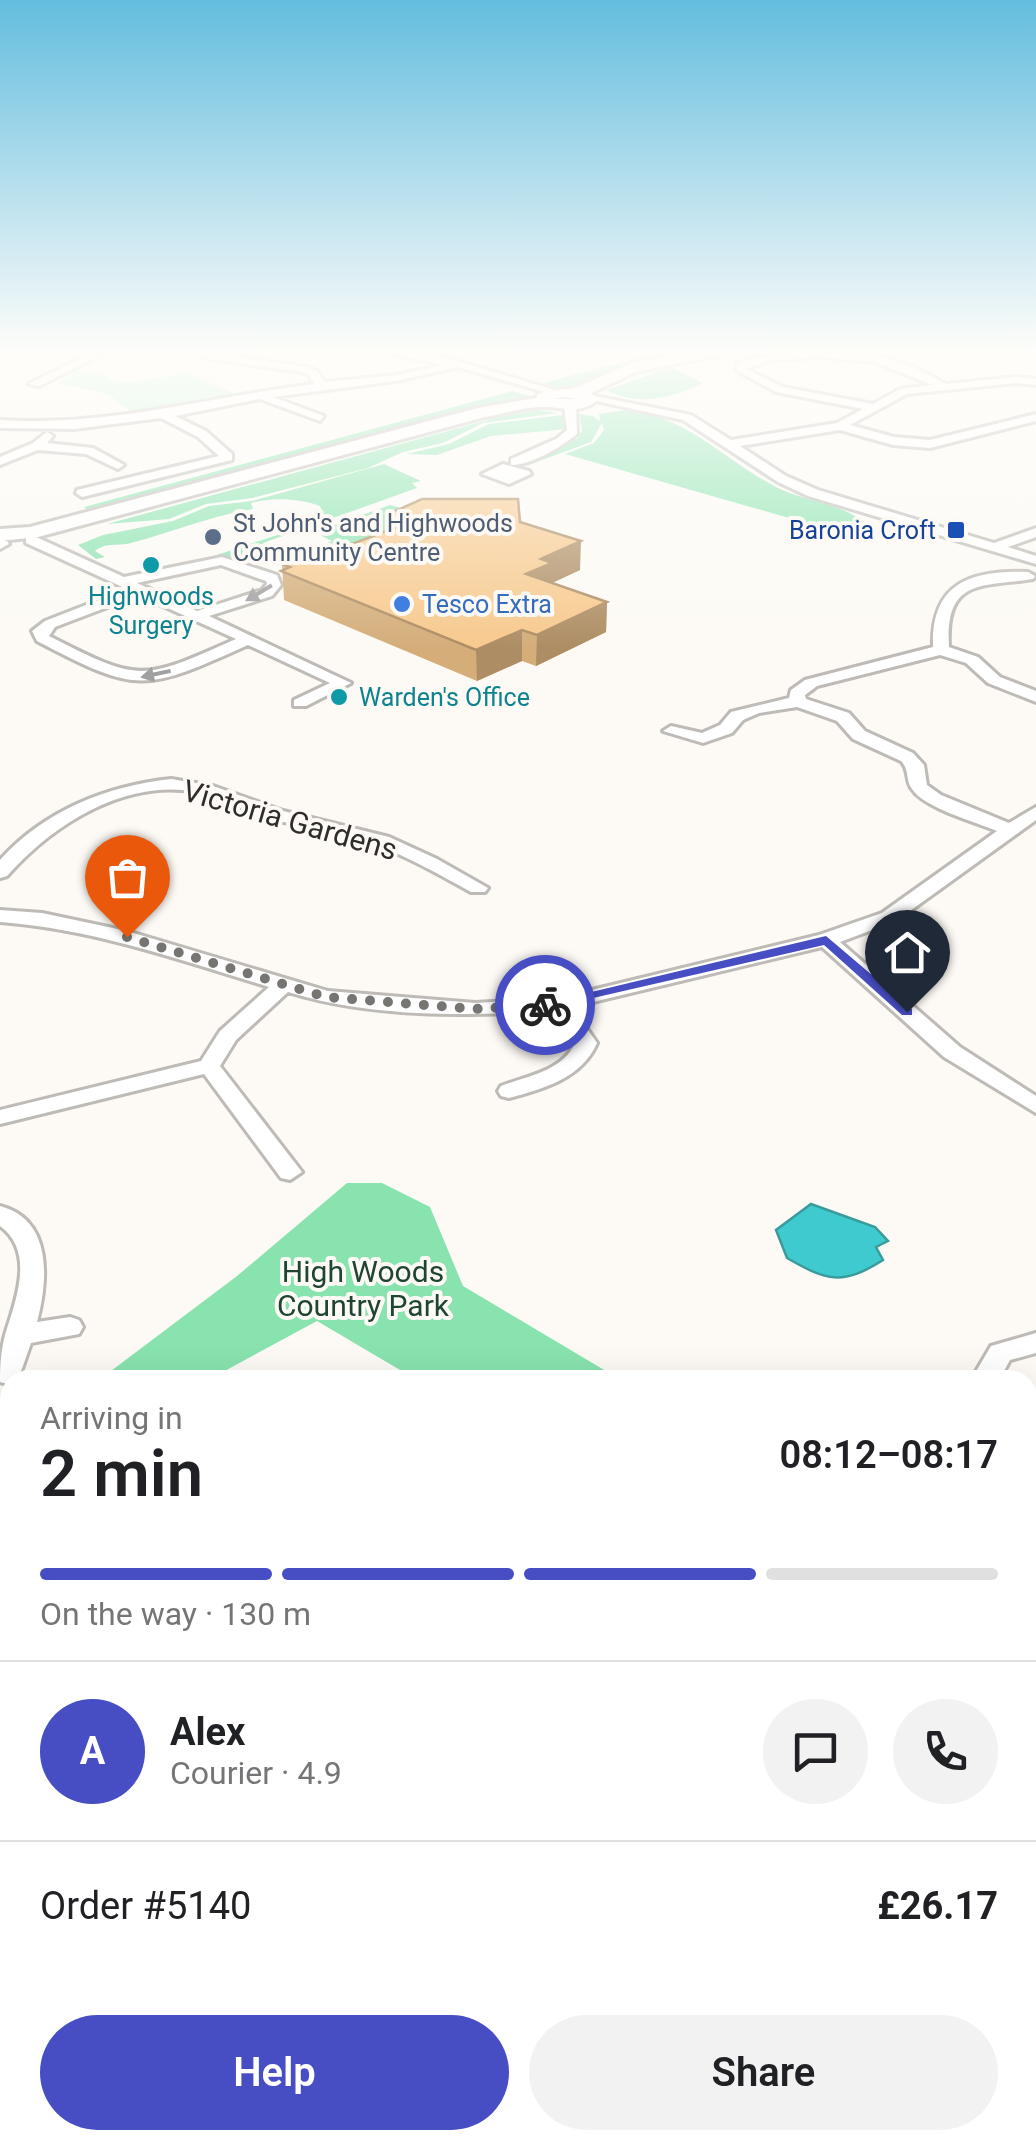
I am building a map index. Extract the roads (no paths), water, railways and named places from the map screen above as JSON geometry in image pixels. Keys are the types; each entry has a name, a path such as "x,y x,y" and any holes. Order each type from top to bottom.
{"street":[{"path":"0,461 31,448"},
{"path":"57,448 89,452 118,465"},
{"path":"82,493 228,457 218,448"},
{"path":"13,540 350,448"},
{"path":"499,468 488,474 502,480 524,476 515,465 548,448"},
{"path":"736,448 813,494 996,547 1032,568"},
{"path":"996,547 1036,532"},
{"path":"13,540 121,582 343,683 300,703"},
{"path":"121,582 222,561 272,578 274,585 267,592 195,616"},
{"path":"941,650 938,626 946,601 994,573 1032,568"},
{"path":"138,590 50,624 40,631 42,638 118,675 133,678 174,670 247,640"},
{"path":"798,702 797,693 811,683 941,650 972,660 994,680 1036,697"},
{"path":"672,730 703,738 726,730 737,716 798,702 843,718 859,735 907,757 915,765 919,787 935,799 1010,830"},
{"name":"Victoria Gardens","path":"0,872 25,845 98,800 119,792 172,785 198,787 274,814 386,842 478,888"},
{"path":"0,916 42,919 127,937 326,997 475,1009 559,1004 826,940 889,917 1036,812"},
{"path":"826,940 952,1052 1036,1106"},
{"path":"0,1117 209,1066 228,1036 282,986"},
{"path":"509,1091 574,1066 582,1056 586,1043 559,1004"},
{"path":"209,1066 276,1141 290,1172"},
{"path":"0,1214 30,1238 34,1278 9,1370"},
{"path":"18,1335 70,1327"},
{"path":"990,1370 1000,1352 1036,1343"}],"water":[{"path":"811,1204 875,1227 888,1241 876,1247 883,1260 856,1274 835,1277 813,1272 787,1258 776,1230"}],"place":[{"name":"Baronia Croft","path":"956,530"},
{"name":"St John's and Highwoods Community Centre","path":"213,537"},
{"name":"Highwoods Surgery","path":"151,565"},
{"name":"Tesco Extra","path":"402,604"},
{"name":"Warden's Office","path":"339,697"}],"park label":[{"name":"High Woods Country Park","path":"363,1288"}]}
